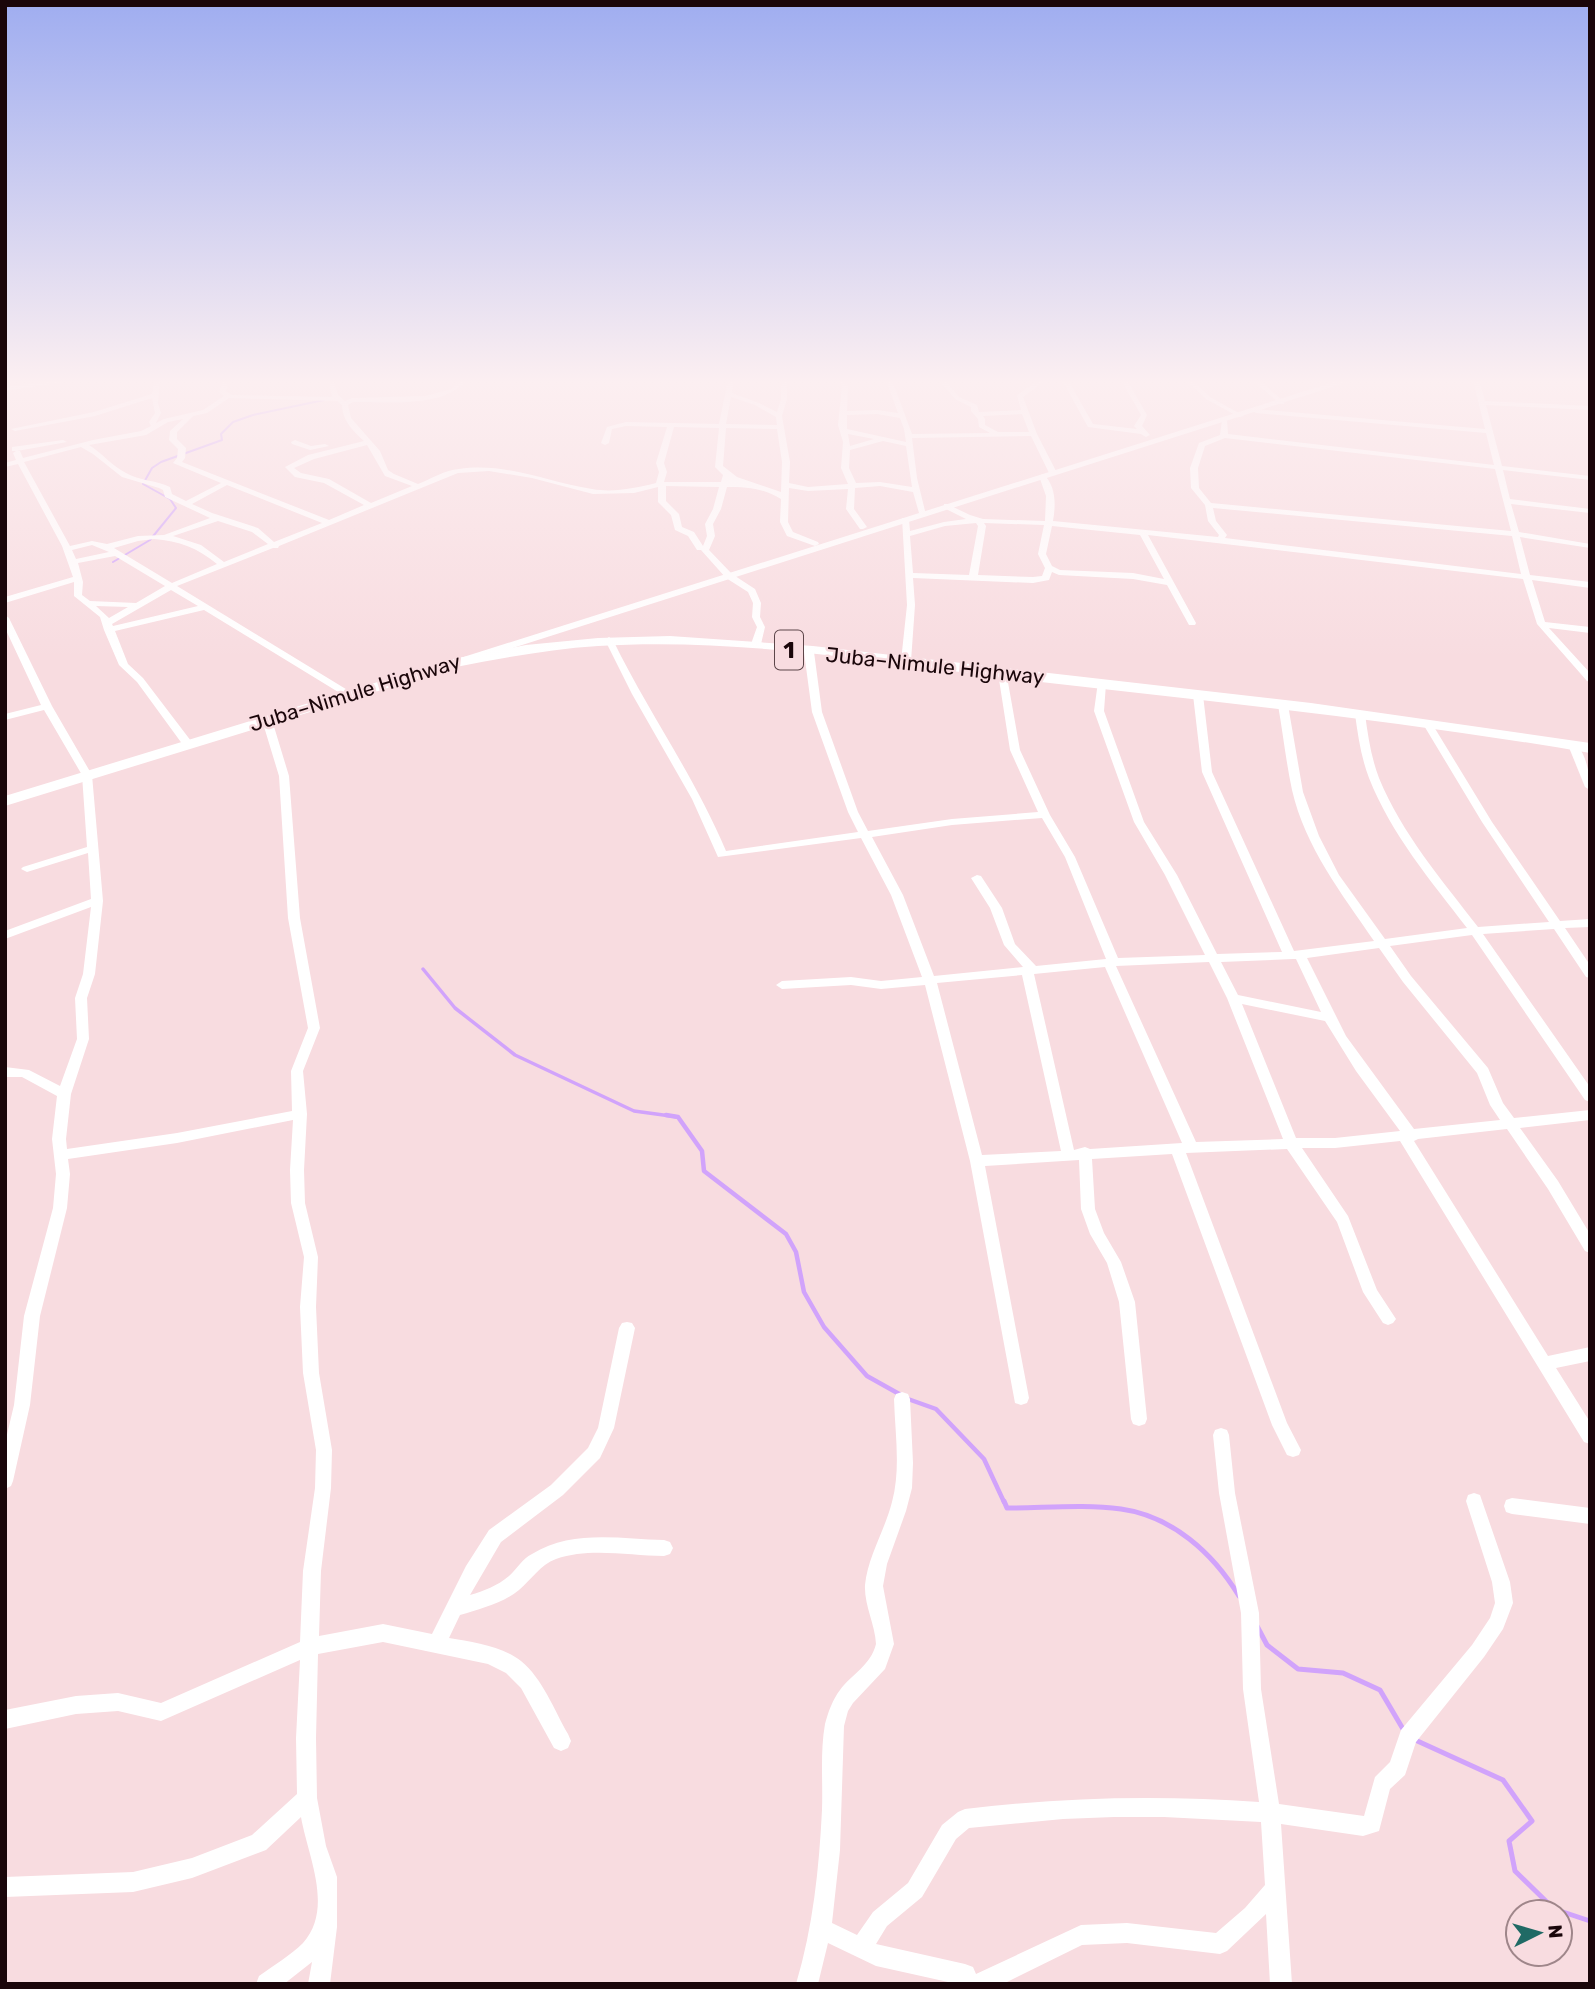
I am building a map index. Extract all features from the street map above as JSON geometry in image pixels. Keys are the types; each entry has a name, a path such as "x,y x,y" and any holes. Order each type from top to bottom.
{"main road":[{"path":"453,663 1055,473"},
{"name":"Juba–Nimule Highway","path":"5,801 453,663 516,648 609,640 699,639 756,644 1360,714 1590,748"}],"street":[{"path":"27,473 68,549 76,579 81,586 78,596 98,610 108,626 124,665 140,680 187,743"},
{"path":"120,473 158,483 167,489 168,495 218,518 254,530 275,546"},
{"path":"201,473 327,522"},
{"path":"296,473 334,484 371,506"},
{"path":"388,473 417,486"},
{"path":"108,626 136,605 172,586 452,473"},
{"path":"511,473 593,492 634,491 661,484 723,487 746,485 769,488 785,498"},
{"path":"663,473 662,502 675,514 678,528 693,536 700,548"},
{"path":"786,473 784,522 790,534 815,544"},
{"path":"847,473 852,485 850,509 863,527"},
{"path":"914,473 923,513"},
{"path":"1196,473 1195,488 1209,505 1212,521 1223,535 1220,540"},
{"path":"1502,473 1526,576 1541,624 1590,679"},
{"path":"1551,473 1590,478"},
{"path":"746,485 727,474 718,509 709,524 711,536 705,550 729,576 752,591 756,597 756,617 761,627 756,644"},
{"path":"1048,475 1051,495 1050,525 1042,554 1048,573"},
{"path":"187,503 226,483"},
{"path":"786,485 808,489 880,484 916,490"},
{"path":"1508,501 1590,511"},
{"path":"1209,505 1516,534 1590,546"},
{"path":"947,506 978,520 982,526 973,576"},
{"path":"107,547 134,537 168,536 218,518"},
{"path":"905,520 911,605 906,661"},
{"path":"906,535 944,524 978,520 1050,525 1220,540 1590,585"},
{"path":"1144,535 1192,623"},
{"path":"168,536 208,553 224,566"},
{"path":"68,549 92,543 107,547 351,696"},
{"path":"71,562 116,553"},
{"path":"1141,577 1164,571"},
{"path":"908,575 1033,580 1048,573 1071,573 1141,577 1170,583"},
{"path":"5,600 76,579"},
{"path":"85,602 109,606 136,605"},
{"path":"108,626 205,607"},
{"path":"5,618 47,706 87,775 97,901 89,974 81,998 83,1039 64,1094 59,1139 60,1208 32,1316 22,1405 5,1481"},
{"path":"1541,624 1590,630"},
{"path":"609,640 646,712 693,788 722,855 952,822 1045,815"},
{"path":"809,652 817,712 853,812 897,895 930,981 977,1161 1021,1398"},
{"path":"1003,673 1015,750 1045,815 1070,857 1184,1147 1218,1263 1280,1425 1293,1450"},
{"path":"1101,684 1099,711 1139,822 1171,875 1233,998 1292,1145 1343,1220 1370,1292 1388,1319"},
{"path":"1198,695 1207,772 1294,956 1313,976 1330,1018 1348,1050 1408,1137 1590,1437"},
{"path":"1283,705 1298,792 1314,836 1335,875 1406,979 1471,1054 1508,1122 1553,1185 1590,1247"},
{"path":"5,717 47,706"},
{"path":"1360,714 1362,748 1373,782 1428,873 1475,931 1590,1097"},
{"path":"267,720 284,776 294,918 314,1028 297,1071 300,1114 298,1203 312,1257 308,1307 311,1373 324,1450 323,1488 312,1571 307,1798 316,1846 327,1877 327,1923 318,1984"},
{"path":"1428,724 1554,923 1590,974"},
{"path":"1573,745 1590,787"},
{"path":"27,869 94,848"},
{"path":"977,878 996,908 1010,945 1030,970 1030,994 1068,1153"},
{"path":"5,935 97,901"},
{"path":"782,985 851,981 881,985 1112,963 1294,956 1475,931 1554,923 1590,923"},
{"path":"1233,998 1330,1018"},
{"path":"5,1072 24,1073 64,1094"},
{"path":"61,1155 177,1138 300,1114"},
{"path":"977,1161 1084,1152 1292,1145 1408,1137 1508,1122 1590,1115"},
{"path":"1084,1152 1088,1209 1097,1234 1114,1262 1127,1301 1139,1419"},
{"path":"436,1645 472,1572 495,1536 557,1490 594,1454 606,1429 627,1328"},
{"path":"1545,1363 1590,1354"},
{"path":"807,1984 819,1928 830,1844 837,1716 849,1691 875,1672 884,1649 884,1623 874,1590 878,1564 890,1539 902,1496 902,1399"},
{"path":"1220,1435 1227,1493 1250,1613 1252,1689 1270,1812 1281,1984"},
{"path":"861,1947 880,1919 915,1890 949,1832 965,1819 1108,1807 1270,1812 1363,1826 1372,1824 1382,1784 1398,1768 1408,1737 1478,1651 1497,1623 1504,1603 1501,1582 1474,1501"},
{"path":"1512,1506 1590,1516"},
{"path":"454,1608 494,1596 515,1582 536,1560 560,1550 587,1546 664,1548"},
{"path":"5,1720 76,1704 118,1702 161,1712 309,1647 383,1633 489,1655 513,1666 528,1681 561,1741"},
{"path":"5,1887 133,1882 192,1868 259,1843 307,1798"},
{"path":"979,1984 1081,1935 1127,1933 1220,1944 1252,1915 1274,1890"},
{"path":"267,1984 310,1950 327,1923"},
{"path":"819,1928 876,1955 965,1975 970,1984"}],"waterway":[{"path":"113,562 150,540 176,508 170,499 143,484 149,473"},
{"path":"423,969 455,1008 515,1055 634,1111 678,1117"},
{"path":"666,1115 678,1117"},
{"path":"678,1117 702,1151 704,1171 786,1234 796,1252 804,1292 824,1327 867,1376 901,1395"},
{"path":"908,1399 936,1409 984,1459 1004,1502"},
{"path":"1004,1501 1007,1508 1079,1506 1140,1513 1174,1528 1204,1551 1239,1596"},
{"path":"1257,1626 1267,1645 1298,1669 1343,1673 1380,1690 1403,1729"},
{"path":"1413,1739 1503,1780 1532,1821 1509,1841 1515,1871 1554,1909 1590,1921"}]}
